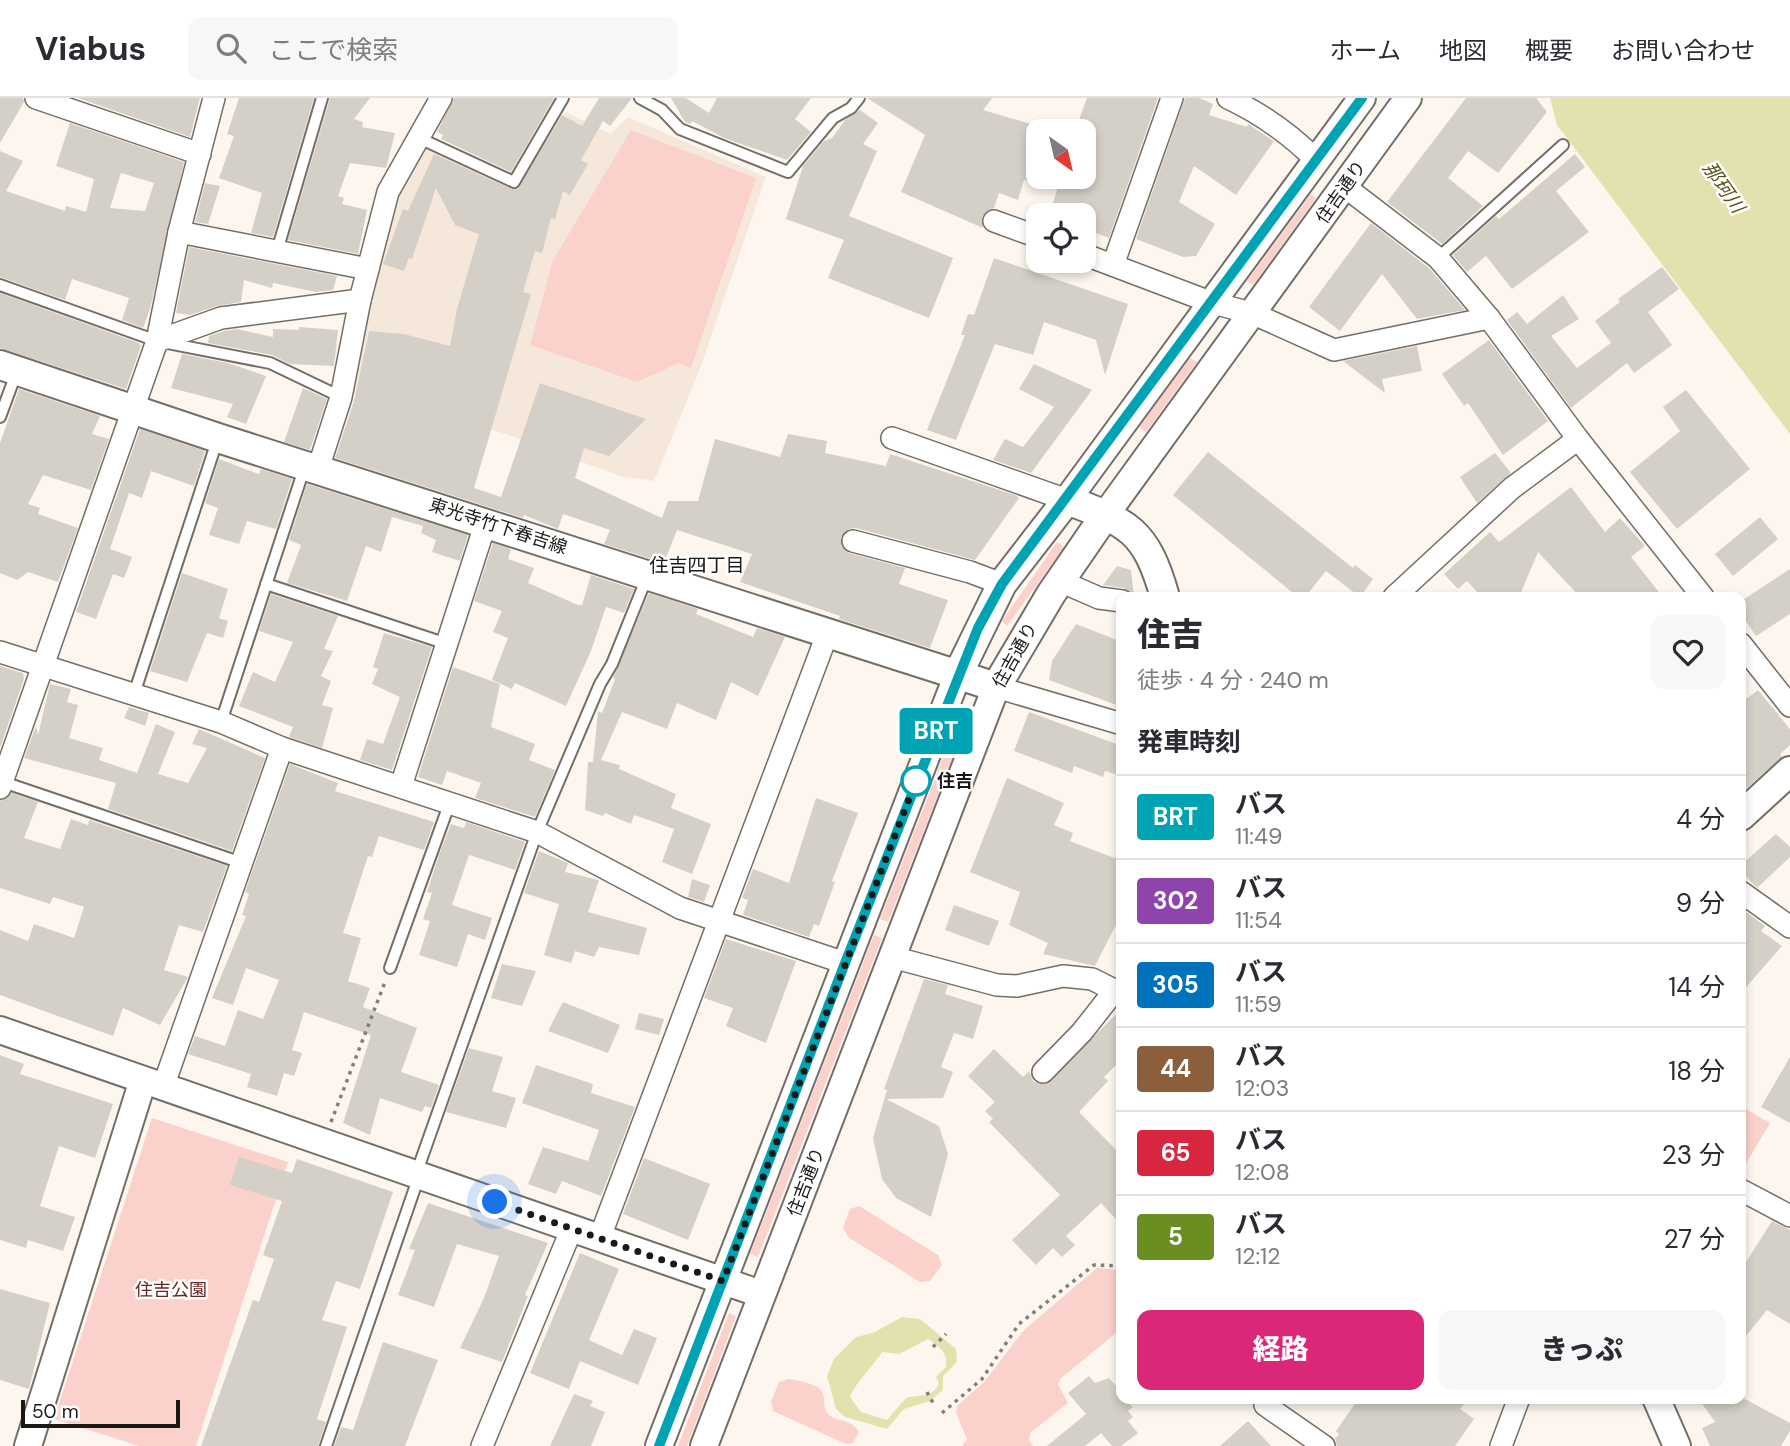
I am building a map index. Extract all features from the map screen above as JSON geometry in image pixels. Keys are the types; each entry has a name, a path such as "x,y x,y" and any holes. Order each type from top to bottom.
{"main road":[{"name":"東光寺竹下春吉線","path":"8,368 996,687"},
{"path":"958,674 1002,584 1067,500 1106,514 1133,529 1149,551 1163,592"},
{"name":"住吉通り","path":"996,687 1060,580 1106,514"},
{"path":"1746,811 1790,771"}],"street":[{"path":"1,783 132,407 158,341 180,232 214,98"},
{"path":"312,466 341,397 360,300 388,192 441,98"},
{"path":"1114,265 1172,98"},
{"path":"1228,98 1257,111 1297,141 1316,160"},
{"path":"891,438 1067,500 1362,98"},
{"name":"住吉通り","path":"1106,514 1254,314 1408,98"},
{"path":"46,99 200,154"},
{"path":"1344,186 1438,258 1489,318 1578,439 1699,592"},
{"path":"994,220 1026,232"},
{"path":"180,232 368,269"},
{"path":"1096,259 1210,302 1254,314 1334,349 1489,318"},
{"path":"158,341 221,318 360,300"},
{"path":"1399,592 1512,488 1578,439"},
{"path":"401,786 486,522"},
{"path":"853,541 970,572 1002,584"},
{"path":"1060,580 1099,598 1116,600"},
{"path":"600,1237 828,632"},
{"path":"1746,650 1790,706"},
{"path":"0,652 221,722 282,748 537,832 680,908 720,919 845,963"},
{"path":"659,1446 958,674"},
{"path":"996,687 1116,722"},
{"name":"住吉通り","path":"704,1446 996,687"},
{"path":"27,1446 153,1084 242,863 282,748"},
{"path":"1746,896 1790,927"},
{"path":"892,957 997,985 1017,986 1063,976 1092,979 1116,991"},
{"path":"1043,1072 1116,995"},
{"path":"0,1030 761,1294"},
{"path":"1746,1193 1790,1216"},
{"path":"482,1446 572,1228"},
{"path":"1265,1404 1298,1438 1324,1446"},
{"path":"1501,1446 1517,1404"},
{"path":"1659,1404 1677,1446"}],"lane":[{"path":"277,251 321,98"},
{"path":"419,138 514,182 563,98"},
{"path":"640,98 662,110 680,129 788,172 833,118 851,108 859,98"},
{"path":"1438,258 1563,145"},
{"path":"0,285 158,341 270,363 341,397"},
{"path":"0,418 8,368"},
{"path":"134,694 218,438"},
{"path":"221,722 266,584 312,466"},
{"path":"326,1446 419,1176 420,1163 537,832 600,684 612,664 648,573"},
{"path":"266,584 447,644"},
{"path":"1,783 242,863"},
{"path":"390,968 450,802"}],"path":[{"path":"323,1143 390,968"},
{"path":"942,1413 982,1379 1019,1324 1094,1265 1116,1266"},
{"path":"933,1347 946,1334"},
{"path":"928,1392 933,1403"}],"shaded area":[{"path":"566,112 610,134 628,117 766,177 699,371 654,481 620,476 506,434 350,393 364,316 394,195 425,146 515,188"}],"green space":[{"path":"631,130 756,178 691,368 679,363 637,382 530,345 553,260"},
{"path":"1311,194 1316,198 1253,285 1247,281"},
{"path":"1190,358 1197,362 1146,432 1139,427"},
{"path":"1057,542 1064,547 1007,626 1002,621"},
{"path":"955,727 963,731 888,922 880,919"},
{"path":"874,935 882,938 758,1257 750,1254"},
{"path":"1746,1109 1770,1123 1746,1164"},
{"name":"住吉公園","path":"152,1118 288,1162 196,1446 139,1446 54,1419"},
{"path":"859,1206 938,1255 942,1265 930,1281 920,1282 848,1237 843,1227 850,1209"},
{"path":"1097,1268 1116,1270 1116,1333 1060,1379 1058,1385 1068,1403 1030,1433 1029,1440 1033,1446 962,1446 967,1439 956,1413 957,1406 984,1382 1024,1330"},
{"path":"729,1313 736,1316 687,1446 678,1446"},
{"path":"789,1379 811,1384 821,1390 827,1413 850,1423 859,1432 853,1443 846,1444 773,1411 771,1402 779,1382"}],"water":[{"name":"那珂川","path":"1550,98 1790,98 1790,434 1557,125"},
{"path":"902,1317 920,1319 956,1349 957,1362 943,1376 943,1390 930,1401 904,1409 887,1429 845,1417 836,1409 827,1376 834,1359 856,1337 873,1333","holes":["928,1339 942,1350 946,1357 946,1367 936,1377 939,1383 933,1392 906,1398 887,1420 861,1412 850,1397 882,1352 899,1354"]}],"building":[{"path":"0,98 23,98 24,102 0,143"},
{"path":"78,98 200,98 190,137"},
{"path":"239,98 314,98 273,237 251,233 262,193 219,178 234,136 227,134"},
{"path":"330,98 370,98 354,119 363,122 362,127 395,133 386,168 350,163 338,196 344,198 342,204 367,210 358,254 288,240"},
{"path":"454,98 554,98 511,172 441,139 443,135 437,132"},
{"path":"599,98 632,98 610,126 603,121 581,160 588,164 570,195 563,191 555,219 551,218 542,253 535,251 523,292 531,294 474,488 501,497 540,383 646,419 609,456 584,448 575,478 662,518 668,501 698,501 715,439 780,457 788,434 827,441 825,453 886,466 890,454 1015,495 1019,498 975,560 856,528 849,529 841,537 841,545 849,553 905,568 899,584 948,600 930,648 839,619 840,616 740,582 752,554 677,530 664,563 604,544 610,530 563,514 558,529 524,515 523,518 335,458 354,401 369,331 404,334 450,346 457,309 479,234 455,225 436,188 412,259 409,258 404,271 383,264 403,209 408,211 434,154 511,189 518,189 562,115 582,126"},
{"path":"671,98 686,98 709,113 717,98 811,98 795,119 811,132 787,160 724,138 692,121 690,124 685,122"},
{"path":"867,98 992,98 983,110 1026,123 1026,181 1018,200 999,193 994,208 982,216 983,228 901,192 925,135"},
{"path":"1087,98 1158,98 1109,238 1096,233 1096,203 1053,203 1057,189 1096,189 1096,119 1079,119"},
{"path":"1185,98 1199,98 1213,104 1209,115 1247,127 1248,124 1274,141 1236,195 1194,166 1179,202 1215,224 1196,256 1183,257 1136,239"},
{"path":"1466,98 1536,98 1547,112 1498,173 1468,151 1448,178 1483,206 1442,244 1387,202"},
{"path":"860,110 878,123 863,144 877,151 849,216 953,258 929,318 828,278 844,240 786,219 803,166 824,141 832,138 845,120"},
{"path":"70,123 184,162 150,309 143,328 122,320 129,298 72,279 65,300 0,277 0,151 23,161 6,191 65,211 66,206 86,212 94,179 56,166","holes":["121,173 154,183 145,211 110,208"]},
{"path":"1575,154 1585,167 1556,191 1589,232 1512,289 1486,256 1467,272 1453,255 1496,216 1499,219"},
{"path":"205,183 220,186 208,224 195,222"},
{"path":"1371,223 1429,268 1465,310 1417,319 1382,274 1340,331 1309,307"},
{"path":"189,247 337,276 333,290 316,292 273,283 272,288 244,280 241,302 190,315 176,313"},
{"path":"994,258 1026,269 1026,273 1038,273 1128,304 1105,375 1096,340 1044,322 1033,355 995,344 956,440 927,430 965,335 961,335 968,314 974,315"},
{"path":"1662,267 1679,289 1648,312 1672,345 1634,373 1627,363 1571,408 1507,320 1517,312 1527,324 1563,295 1579,319 1551,336 1577,368 1611,343 1595,321 1620,302 1618,299"},
{"path":"0,293 139,343 141,346 126,389 0,348"},
{"path":"299,327 338,330 334,366 290,364 272,355 208,343 209,336 224,331 237,329 273,337 273,329 299,330"},
{"path":"1489,340 1548,421 1503,455 1468,403 1464,406 1442,374"},
{"path":"1417,346 1422,371 1382,379 1385,393 1343,361"},
{"path":"182,354 228,363 266,376 246,424 227,417 233,404 171,388"},
{"path":"1034,364 1092,390 1031,473 993,460 1005,439 1023,447 1054,407 1019,389"},
{"path":"303,388 327,399 310,450 284,442"},
{"path":"19,389 100,416 92,434 109,439 91,490 43,475 28,504 40,508 38,514 78,528 58,582 28,572 17,580 0,573 0,443"},
{"path":"1686,390 1750,469 1677,529 1630,472 1680,431 1663,407"},
{"path":"140,429 205,451 194,486 151,471 142,498 129,493 110,549 132,557 124,578 113,574 96,619 76,612"},
{"path":"1208,452 1353,568 1355,565 1373,579 1364,592 1353,592 1326,571 1309,592 1292,592 1173,495"},
{"path":"1495,453 1511,473 1477,503 1460,477"},
{"path":"219,459 259,474 261,469 292,479 276,529 247,521 239,544 209,535 218,508 205,503"},
{"path":"307,484 468,535 460,561 432,552 436,540 421,533 423,526 392,517 381,552 366,546 347,601 287,583 301,545 289,540"},
{"path":"1571,487 1605,532 1620,518 1645,546 1631,557 1659,592 1575,592 1538,552 1521,592 1477,592 1467,581 1458,589 1444,574 1490,532 1499,542"},
{"path":"1760,517 1778,539 1733,576 1715,554"},
{"path":"493,543 511,549 508,559 534,568 528,583 578,605 582,605 591,575 634,589 624,613 606,607 591,651 566,706 515,683 512,689 492,680 508,638 493,632 502,611 474,601"},
{"path":"1117,566 1131,570 1134,592 1103,585"},
{"path":"1790,569 1790,614 1756,636 1746,621 1746,598"},
{"path":"182,573 228,589 219,618 228,621 223,638 207,633 187,682 150,671"},
{"path":"649,593 698,609 696,614 753,637 757,628 785,637 758,696 731,682 716,720 677,703 667,729 622,712 601,760 620,765 619,769 676,794 671,808 711,824 692,874 662,862 674,829 634,815 631,824 605,813 603,816 585,810 588,762 593,762 598,711 602,713 615,679 613,678"},
{"path":"271,594 338,616 324,649 333,651 321,676 331,681 322,705 333,708 322,748 289,737 293,727 239,706 253,672 275,682 293,642 259,631"},
{"path":"1076,624 1116,640 1116,705 1049,680 1052,661"},
{"path":"384,633 432,647 392,770 360,760 367,739 383,744 400,697 372,684 378,669 373,667"},
{"path":"0,666 23,673 24,679 0,748"},
{"path":"453,667 500,684 491,727 535,744 529,760 555,770 535,817 475,798 481,783 447,771 442,785 418,777"},
{"path":"50,684 71,689 67,702 78,705 69,738 103,748 99,760 137,773 156,724 175,732 158,774 188,783 207,748 192,744 199,729 265,758 232,851 108,809 116,783 24,758 36,726 38,735"},
{"path":"1758,690 1790,729 1790,745 1780,754 1782,757 1746,789 1746,699"},
{"path":"129,707 149,713 145,726 124,718"},
{"path":"1029,712 1116,744 1116,774 1105,771 1103,777 1074,766 1072,773 1014,751"},
{"path":"290,764 338,783 335,791 434,822 424,850 379,836 372,857 368,856 343,933 361,938 348,981 370,988 363,1007 417,1028 401,1072 439,1085 431,1108 425,1106 422,1112 380,1098 370,1135 343,1123 371,1035 304,1012 292,1050 302,1053 294,1076 284,1073 277,1096 247,1087 251,1074 188,1054 195,1036 225,1046 238,1010 263,1019 279,980 246,968 233,1005 212,998 246,916 242,915 249,894 245,892"},
{"path":"1007,778 1064,803 1054,825 1073,833 1070,841 1116,859 1116,925 1095,966 1043,954 1048,943 1009,925 1020,892 970,872"},
{"path":"12,793 38,802 24,838 60,849 71,819 88,825 89,820 227,866 203,932 179,925 164,970 188,977 160,1025 123,1008 113,1036 0,995 0,930 28,941 34,924 74,938 84,907 53,897 50,904 0,888 0,801"},
{"path":"816,798 858,813 832,881 835,882 819,926 814,924 809,937 743,915 748,900 742,898 753,869 789,883"},
{"path":"466,822 525,842 515,870 469,855 452,905 492,918 485,940 468,934 457,967 419,955 430,921 423,919 432,893 427,892 439,855 451,824 464,828"},
{"path":"1776,834 1790,847 1790,857 1757,888 1746,876 1746,861"},
{"path":"539,851 568,863 565,872 599,880 588,912 647,928 639,955 599,947 594,957 575,951 571,963 544,955 559,904 524,893"},
{"path":"692,879 710,885 704,902 688,897"},
{"path":"954,905 999,921 989,946 945,930"},
{"path":"1746,912 1765,926 1761,931 1782,946 1746,987"},
{"path":"726,939 796,961 766,1043 726,1026 733,1008 704,998"},
{"path":"502,964 536,971 522,1006 491,998"},
{"path":"924,979 948,985 945,994 983,1006 973,1039 954,1033 941,1067 953,1072 943,1098 886,1099 939,1126 948,1154 931,1217 896,1198 882,1179 873,1138 887,1090 884,1089"},
{"path":"563,1002 620,1025 608,1053 548,1031"},
{"path":"639,1013 664,1019 659,1035 635,1029"},
{"path":"1116,1014 1116,1065 1104,1077 1108,1081 1079,1112 1116,1150 1116,1219 1101,1203 1066,1236 1075,1245 1062,1257 1053,1248 1036,1265 1012,1240 1060,1195 989,1122 993,1119 985,1111 995,1102 968,1076 994,1049 1023,1077 1029,1071 1034,1082 1047,1084"},
{"path":"469,1048 503,1057 492,1091 516,1098 506,1128 446,1112"},
{"path":"0,1055 24,1064 20,1074 113,1104 95,1158 59,1146 40,1206 75,1217 63,1251 28,1240 26,1248 0,1240"},
{"path":"1790,1057 1790,1123 1761,1107"},
{"path":"536,1065 593,1084 591,1093 635,1107 601,1196 562,1181 556,1194 528,1184 543,1147 588,1161 599,1130 522,1103"},
{"path":"239,1157 292,1173 297,1159 393,1192 360,1289 336,1281 322,1320 347,1327 317,1419 326,1422 318,1446 201,1446 253,1300 259,1302 274,1259 263,1255 282,1201 230,1185"},
{"path":"644,1158 710,1184 688,1240 623,1214"},
{"path":"428,1203 548,1243 525,1295 528,1296 502,1362 460,1348 484,1298 499,1256 457,1244 434,1307 398,1295 415,1250 409,1249"},
{"path":"1772,1221 1790,1230 1790,1324 1767,1310 1746,1336 1746,1262"},
{"path":"580,1253 619,1269 589,1340 622,1355 634,1329 657,1338 638,1385 580,1361 569,1389 530,1373"},
{"path":"0,1289 50,1303 29,1389 0,1380"},
{"path":"383,1342 438,1360 405,1446 334,1446 341,1427 353,1430"},
{"path":"1089,1376 1095,1383 1109,1378 1116,1386 1116,1404 1129,1404 1133,1407 1128,1411 1133,1417 1128,1421 1138,1433 1121,1446 1112,1446 1101,1433 1085,1446 1047,1446 1086,1414 1068,1393"},
{"path":"574,1394 593,1401 590,1406 605,1412 591,1446 550,1446"},
{"path":"1746,1400 1790,1423 1790,1431 1781,1446 1710,1446 1702,1428 1715,1422 1702,1404 1746,1404"},
{"path":"1355,1404 1464,1404 1460,1409 1474,1419 1455,1446 1337,1446 1335,1439 1339,1434 1336,1431"},
{"path":"1248,1421 1271,1446 1220,1446"}],"bus line":[{"name":"BRT","path":"659,1446 845,963 978,628 1002,584 1362,98"}],"place":[{"name":"住吉","path":"916,781"}],"district":[{"name":"住吉四丁目","path":"697,565"}],"route":[{"path":"495,1202 723,1281 916,781"}]}
